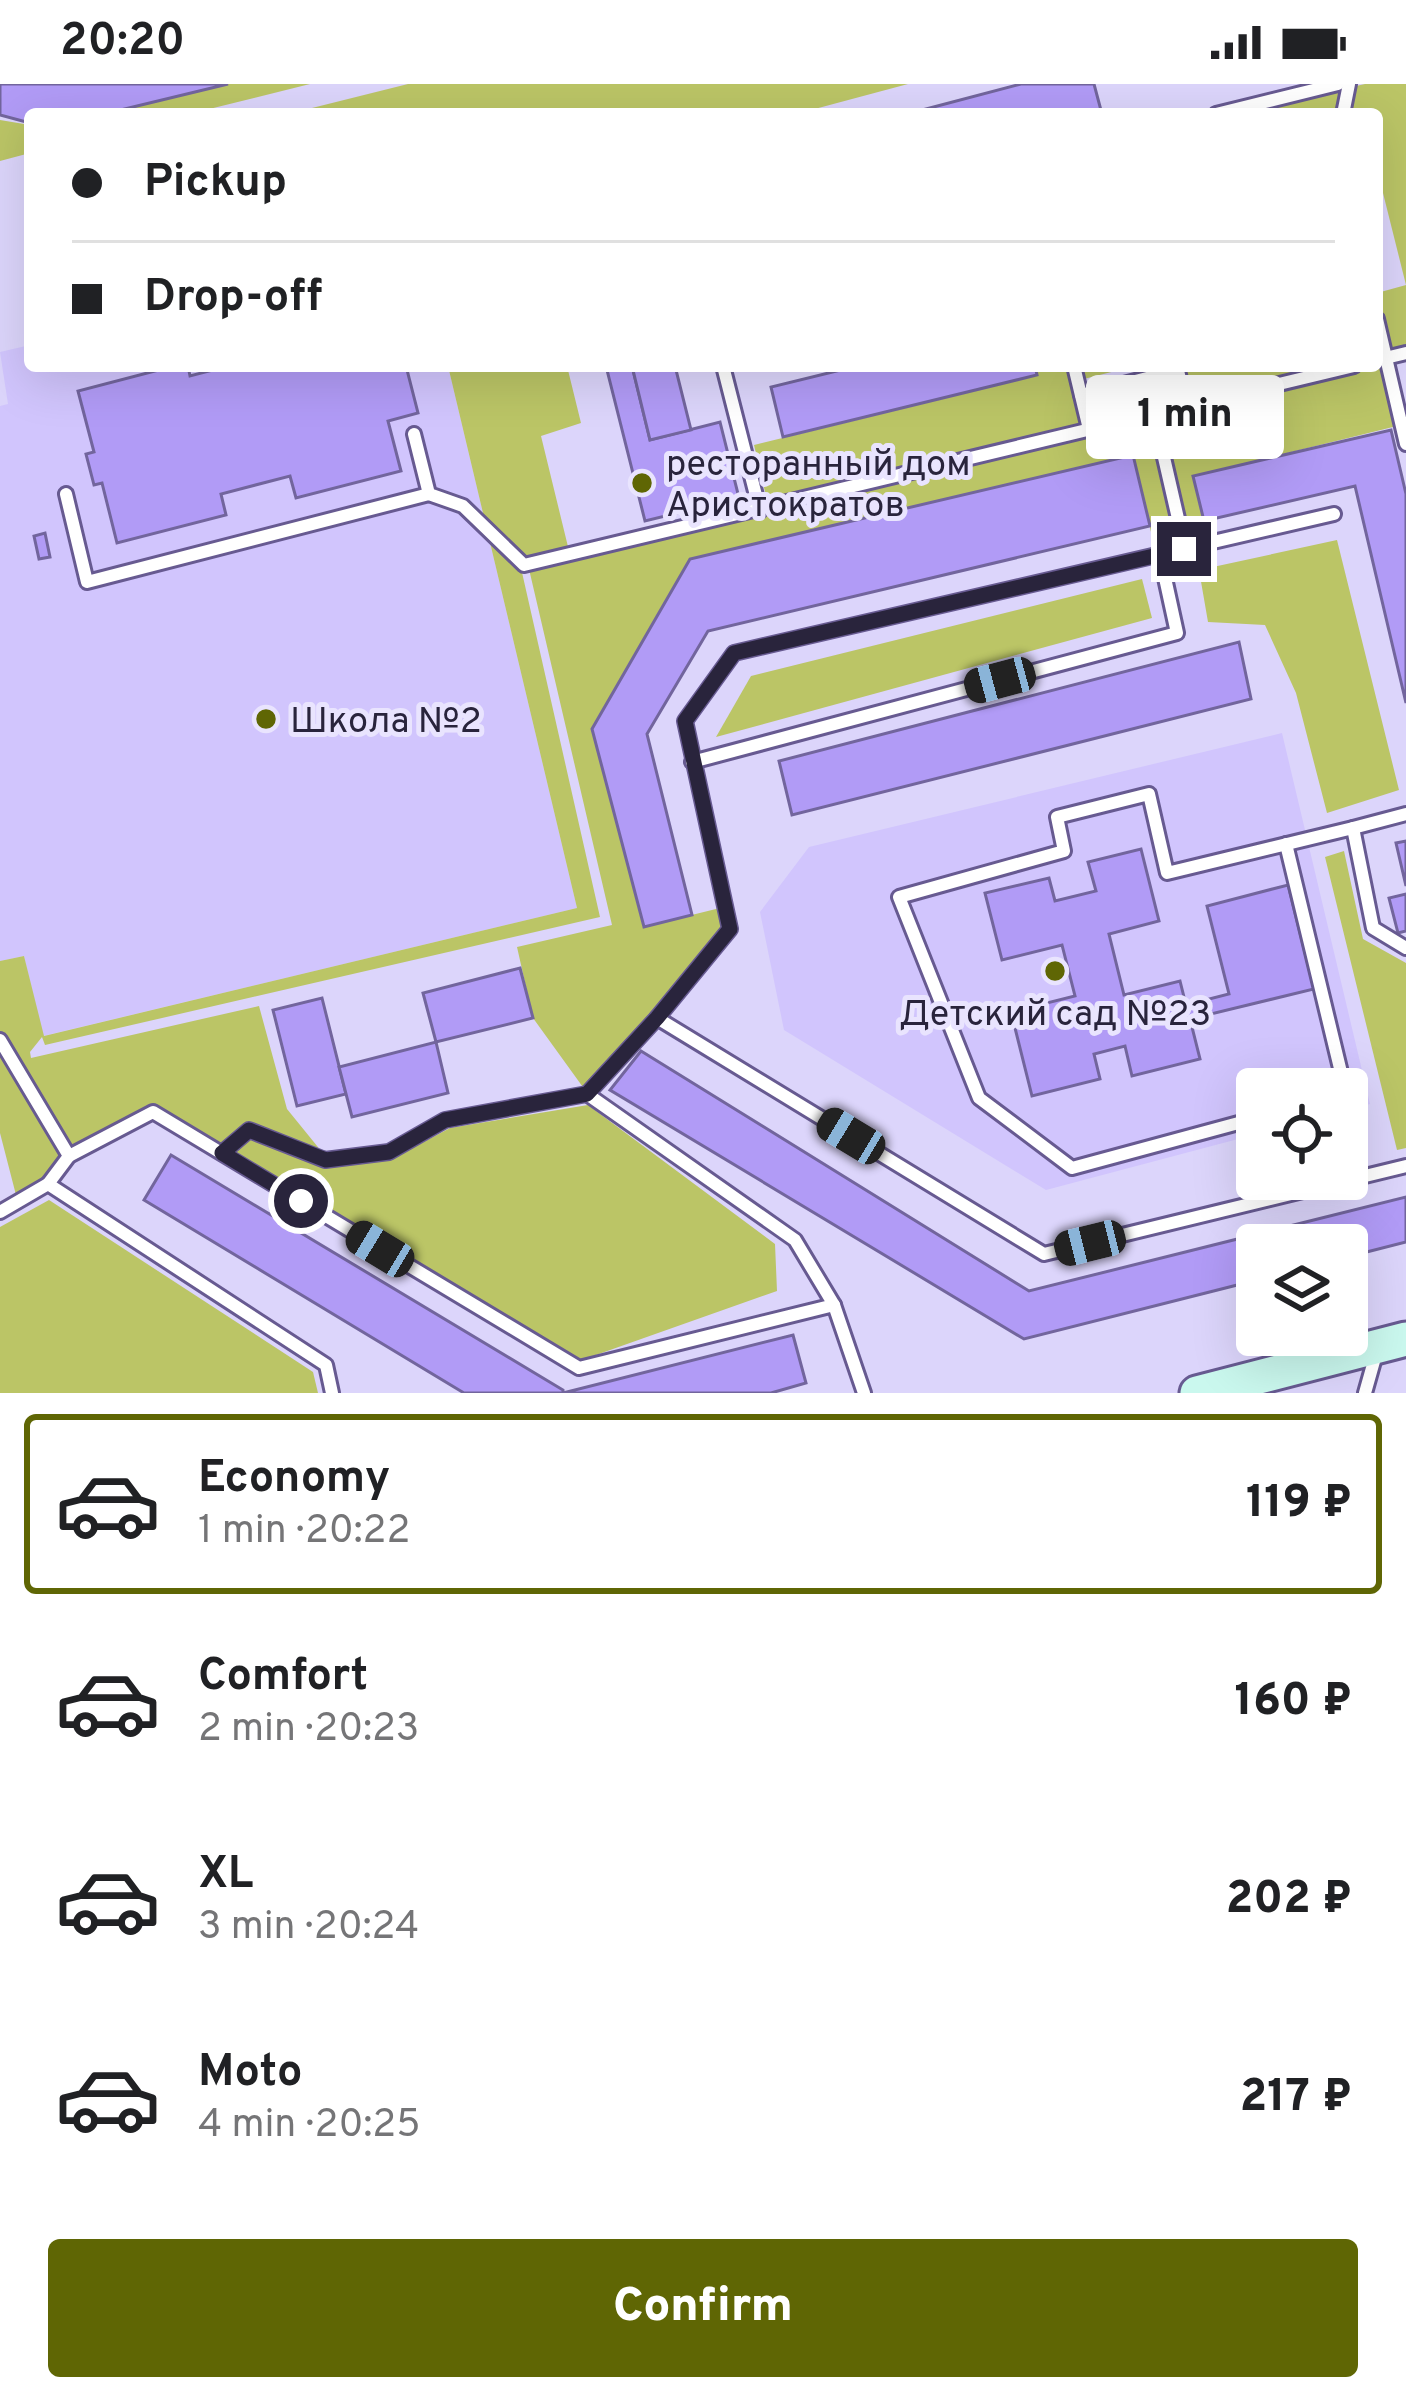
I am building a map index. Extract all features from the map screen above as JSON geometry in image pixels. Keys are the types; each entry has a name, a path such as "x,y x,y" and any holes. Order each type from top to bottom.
{"main road":[{"path":"1197,1393 1392,1342"}],"lane":[{"path":"1237,108 1338,84"},
{"path":"1383,367 1406,444"},
{"path":"729,372 760,511"},
{"path":"1075,372 1089,429"},
{"path":"1081,395 1164,372"},
{"path":"1179,372 1186,406"},
{"path":"66,494 87,582 429,494 463,506 524,565 1154,414 1297,373"},
{"path":"1154,414 1184,549"},
{"path":"414,434 429,494"},
{"path":"222,1153 249,1130 326,1160 389,1152 445,1120 587,1094 730,929 685,721 734,653 1334,514"},
{"path":"692,762 1177,633 1160,555"},
{"path":"1236,1124 1072,1168 979,1098 899,897 1064,851 1057,817 1149,794 1167,873 1406,814"},
{"path":"1353,828 1373,928 1406,948"},
{"path":"1286,844 1341,1068"},
{"path":"657,1018 1045,1254 1406,1166"},
{"path":"0,1040 69,1156"},
{"path":"587,1094 794,1240 835,1304 864,1393"},
{"path":"0,1212 48,1184 69,1156 153,1112 579,1368 835,1304"},
{"path":"48,1184 326,1365 332,1393"},
{"path":"1365,1393 1392,1342"}],"shaded area":[{"name":"Школа №2","path":"24,346 24,372 449,372 577,908 43,1036 24,956 0,961 0,406 8,404 0,352"},
{"name":"Детский сад №23","path":"1282,733 1361,1068 1236,1068 1236,1140 1046,1190 784,1030 760,912 809,847"}],"green space":[{"path":"228,84 310,84 213,108 129,108"},
{"path":"408,84 908,84 818,108 312,108"},
{"path":"1406,84 1406,285 1383,193 1383,108 1352,108 1356,86"},
{"path":"1340,88 1336,108 1262,108"},
{"path":"0,120 24,124 24,155 0,161"},
{"path":"1406,285 1406,348 1383,354 1383,291"},
{"path":"1383,364 1397,426 1194,476 1204,525 1152,536 1132,455 690,559 592,729 643,927 720,908 726,929 585,1090 533,1018 517,947 612,925 529,569 521,568 600,917 45,1045 42,1037 30,1052 31,1058 259,1006 287,1109 326,1157 248,1127 222,1149 152,1105 70,1149 44,1180 16,1195 0,1133 0,961 24,956 44,1036 577,908 449,372 568,372 581,423 541,436 571,559 770,513 754,445 1036,376 1036,372 1111,372 1072,382 1086,437 1194,413 1184,372 1383,372"},
{"path":"1168,384 1172,400 1101,417 1097,401"},
{"path":"1337,540 1399,790 1327,813 1296,693 1265,625 1208,622 1199,570"},
{"path":"1142,579 1152,618 716,737 751,676"},
{"path":"1344,851 1363,939 1406,963 1406,1148 1397,1150 1325,857"},
{"path":"588,1105 775,1244 777,1291 579,1361 234,1152 252,1138 325,1167 390,1160 450,1128"},
{"path":"49,1200 313,1372 318,1393 0,1393 0,1227"}],"building":[{"path":"0,84 228,84 129,108 24,108 24,121 0,115"},
{"path":"1021,84 1094,84 1100,108 930,108"},
{"path":"151,372 189,372 190,376 205,372 408,372 418,413 388,421 401,471 296,498 290,476 221,494 226,515 117,543 102,483 94,485 86,454 94,452 78,391"},
{"path":"608,372 633,372 650,440 720,422 739,498 645,521"},
{"path":"633,372 676,372 691,430 650,440"},
{"path":"832,372 1037,375 783,437 771,387"},
{"path":"1391,430 1406,494 1406,703 1355,486 1204,521 1193,476"},
{"path":"1133,455 1150,526 708,631 647,734 692,915 644,927 592,729 690,559"},
{"path":"45,533 50,557 39,559 34,536"},
{"path":"1239,642 1251,699 792,815 779,761"},
{"path":"1406,841 1406,886 1396,843"},
{"path":"1141,849 1159,921 1109,934 1124,995 1180,981 1186,1005 1229,994 1207,906 1288,885 1314,989 1190,1019 1200,1059 1132,1076 1125,1046 1094,1054 1100,1079 1032,1096 1011,1012 1075,996 1062,945 1002,960 985,893 1049,878 1055,901 1096,891 1088,862"},
{"path":"1406,894 1406,931 1398,933 1389,898"},
{"path":"520,968 533,1018 436,1042 423,993"},
{"path":"322,998 346,1094 297,1106 273,1010"},
{"path":"436,1042 448,1093 352,1117 339,1067"},
{"path":"641,1051 1029,1291 1236,1239 1236,1285 1024,1339 610,1090"},
{"path":"171,1155 563,1393 464,1393 144,1200"},
{"path":"1406,1197 1406,1242 1368,1252 1368,1224 1298,1224"},
{"path":"793,1335 806,1383 771,1393 563,1393"}],"place":[{"name":"ресторанный дом Аристократов","path":"642,483"},
{"name":"Школа №2","path":"266,719"},
{"name":"Детский сад №23","path":"1055,971"}],"route":[{"path":"301,1201 222,1153 249,1130 326,1160 389,1152 445,1120 587,1094 730,929 685,721 734,653 1184,549"}]}
